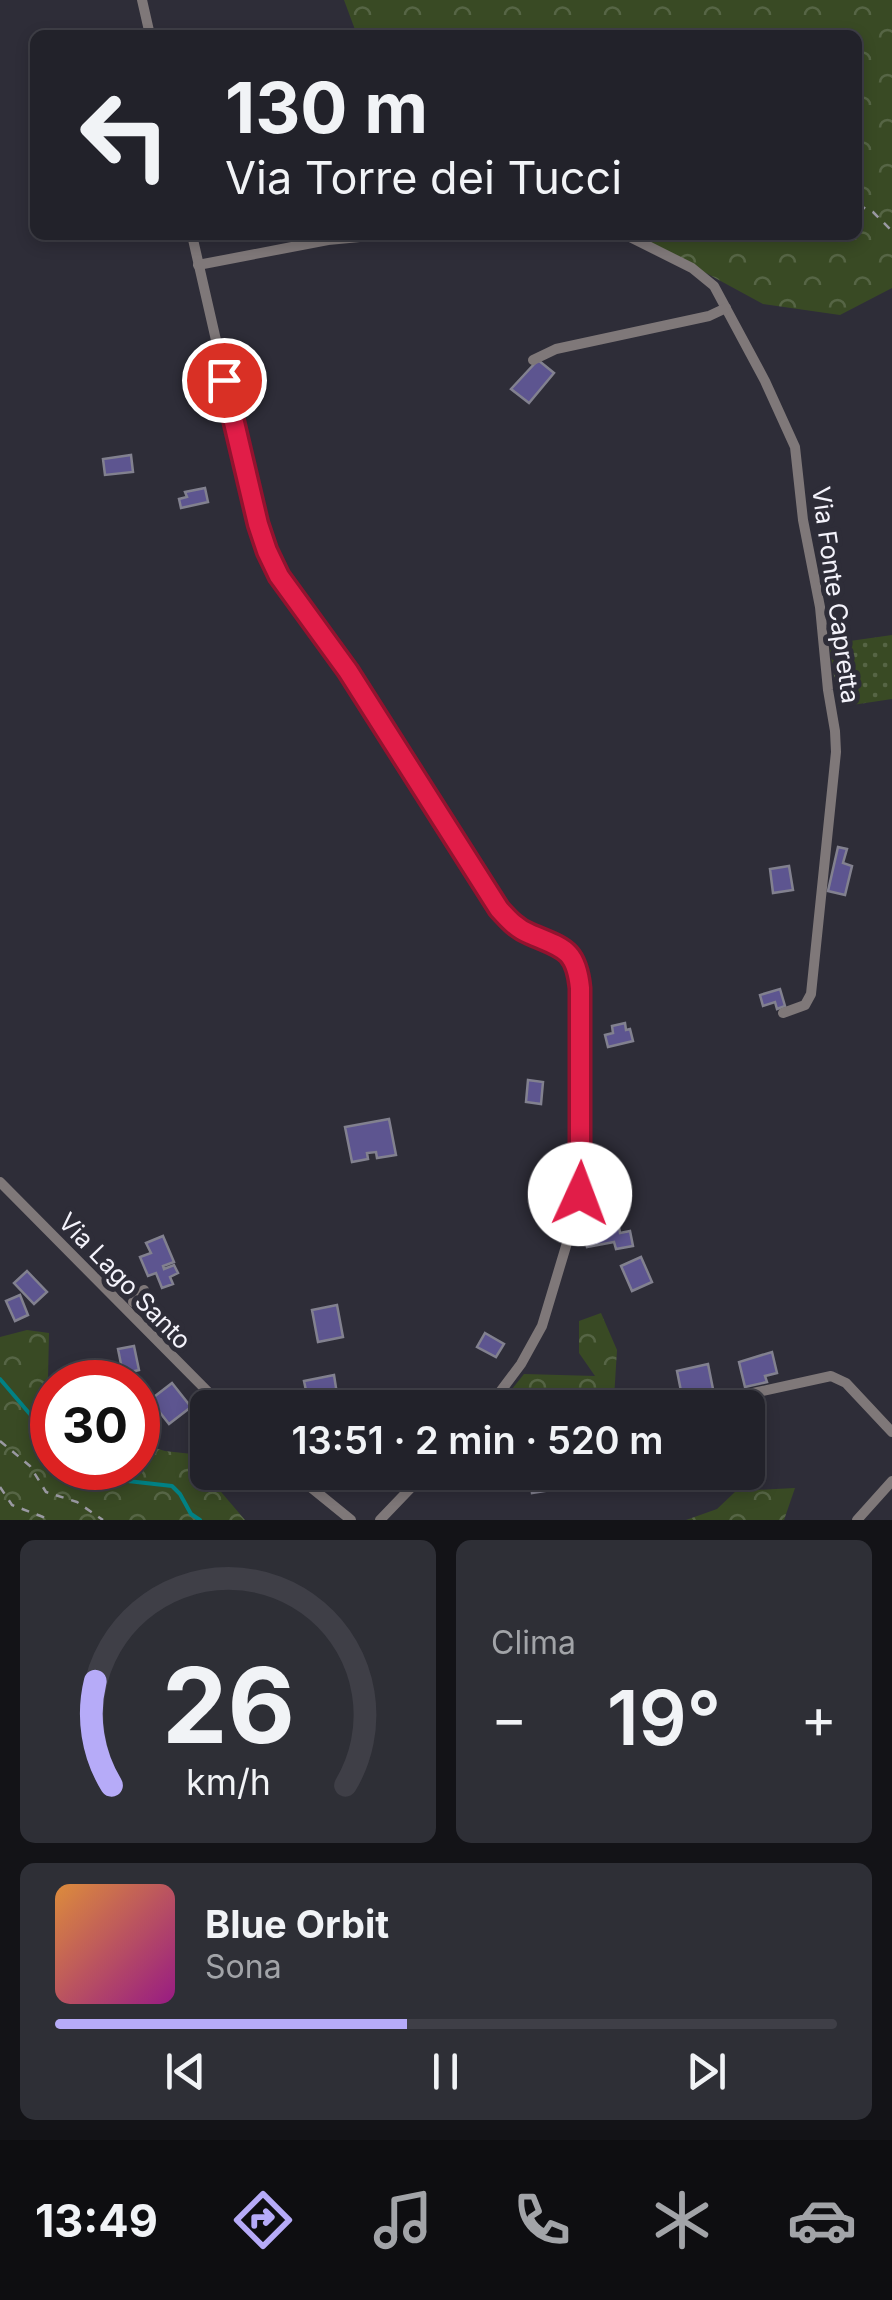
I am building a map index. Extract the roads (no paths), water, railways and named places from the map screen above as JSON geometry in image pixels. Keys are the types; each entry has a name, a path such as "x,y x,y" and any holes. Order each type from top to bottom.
{"street":[{"path":"142,0 149,30"},
{"path":"193,240 258,524 279,576 348,671 499,909 517,927 566,949 578,976 582,1152 579,1203 542,1326 502,1390"},
{"path":"198,265 328,240"},
{"name":"Via Fonte Capretta","path":"636,240 701,274 714,286 766,381 796,447 835,732 832,803 813,980 805,1005 783,1013"},
{"path":"533,360 556,349 709,316 726,308"},
{"name":"Via Lago Santo","path":"0,1182 206,1390"},
{"path":"133,1302 144,1290"},
{"path":"765,1390 831,1376 846,1384 892,1432"},
{"path":"858,1520 892,1481"},
{"path":"314,1490 351,1520"},
{"path":"380,1520 409,1490"}],"waterway":[{"path":"0,1379 30,1414"},
{"path":"160,1485 172,1486 191,1514 200,1520"}]}
